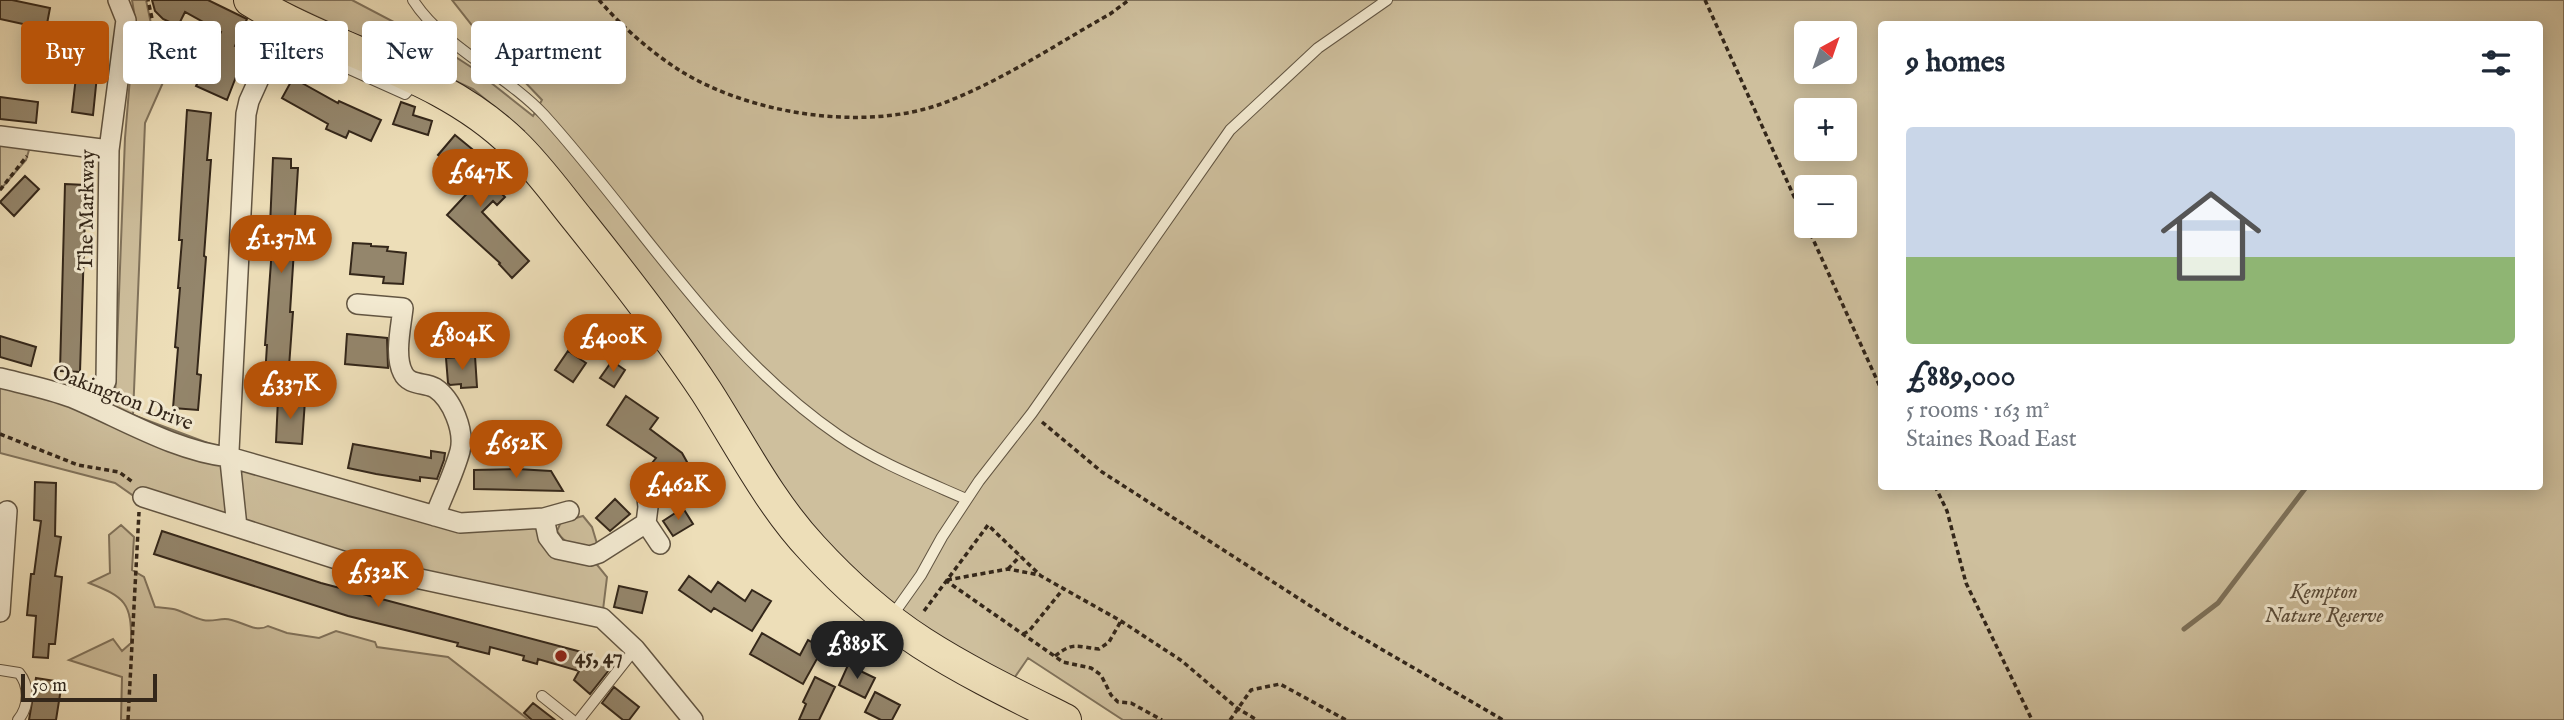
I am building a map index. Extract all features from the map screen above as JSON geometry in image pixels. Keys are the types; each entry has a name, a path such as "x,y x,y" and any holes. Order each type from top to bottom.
{"highway":[{"path":"250,0 274,21"},
{"path":"348,53 418,79 460,102 516,145 613,263 672,343 706,392 769,495 811,547 849,585 920,642 1065,720"}],"street":[{"name":"The Markway","path":"72,398 94,397 102,390 106,381 109,150 126,20 118,0"},
{"path":"237,527 229,457 246,114 257,84"},
{"path":"0,136 109,150"},
{"path":"357,304 402,308 399,362 403,374 410,380 434,387 446,399 454,414 461,448 435,516"},
{"name":"Oakington Drive","path":"0,378 72,398 99,412 206,455 229,457 460,523 544,518 569,511"},
{"path":"646,489 649,506 646,523 660,544"},
{"path":"141,496 355,565 602,618 635,649 692,720"},
{"path":"0,612 7,511"},
{"path":"544,518 548,537 556,549 590,556 646,523"}],"lane":[{"path":"413,0 419,10 447,36 542,113 721,330 778,388 839,436 902,470 967,499"},
{"path":"890,619 921,575 967,499 1032,413 1230,130 1318,48 1387,0"},
{"path":"579,720 635,649"},
{"path":"0,670 19,673 27,686 25,710 18,720"},
{"path":"542,696 572,720"}],"path":[{"path":"148,0 153,21"},
{"path":"599,0 639,38 680,71 743,100 811,116 855,117 898,115 939,104 989,82 1110,14 1129,0"},
{"path":"1706,0 1794,195"},
{"path":"0,190 26,160 32,140"},
{"path":"1813,238 1878,382"},
{"path":"1032,413 1102,472 1340,625 1503,720"},
{"path":"0,434 78,465 118,472 128,477 141,496 128,720"},
{"path":"1937,490 1947,511 1966,583 2032,720"},
{"path":"924,611 988,525 1041,576"},
{"path":"1008,569 1020,556"},
{"path":"945,580 1008,569 1041,576 1121,621 1182,661 1237,708 1257,720"},
{"path":"945,580 1063,662 1091,668 1101,675 1111,695 1118,702 1131,702 1162,720"},
{"path":"1023,634 1029,631 1064,588"},
{"path":"1055,656 1075,644 1099,649 1109,642 1121,621"},
{"path":"1230,720 1251,690 1280,684 1346,720"}],"green space":[{"path":"132,0 146,0 150,21 135,21"},
{"path":"281,0 352,0 392,21 362,21 362,38 348,31 348,21 326,21"},
{"name":"Kempton Nature Reserve","path":"452,0 2564,0 2564,720 1123,720 1028,658 1006,690 849,585 516,145 524,131 473,89 457,82 457,58 471,67 471,84 493,84 533,116 542,100 527,84 626,84 626,21 471,21 471,24"},
{"path":"130,84 162,84 145,123 133,415 229,451 435,516 544,518 548,537 590,556 607,577 602,618 460,588 138,499 115,483 0,453 0,378 102,413 115,398"},
{"path":"0,136 32,140 26,160 0,190"},
{"path":"583,516 592,527 598,547 574,546 565,541 557,531 561,522"},
{"path":"121,525 134,537 132,570 144,577 155,607 175,609 203,620 231,620 252,627 268,626 287,633 319,638 336,631 375,642 377,647 448,657 529,720 121,720 122,677 69,660 113,639 122,651 131,643 130,619 124,603 111,593 89,583 110,573 109,535"}],"building":[{"path":"0,0 50,8 48,21 21,21 21,24 0,19"},
{"path":"152,0 208,0 247,19 235,21 235,79 227,100 196,86 221,84 221,21 201,21 185,12 180,21 167,21 155,11"},
{"path":"75,84 96,84 93,115 72,112"},
{"path":"290,84 304,84 338,103 339,101 381,120 371,141 349,131 346,138 326,129 328,124 282,98"},
{"path":"0,97 38,102 36,123 0,119"},
{"path":"401,102 415,107 413,115 432,121 428,135 393,124"},
{"path":"187,110 211,113 207,160 211,160 206,257 197,374 201,375 198,410 173,408 178,348 175,347 182,240 179,240"},
{"path":"455,135 477,153 469,162 505,197 497,205 493,201 482,212 529,261 512,278 500,263 447,215 474,186 438,155"},
{"path":"273,158 291,159 291,168 298,168 295,216 298,217 287,394 264,392 272,248 269,248"},
{"path":"25,176 39,189 14,216 0,202"},
{"path":"65,184 86,185 80,372 60,371"},
{"path":"353,243 388,247 387,251 406,253 403,284 383,283 384,277 350,274"},
{"path":"347,334 387,338 388,368 345,364"},
{"path":"0,336 36,347 31,366 0,357"},
{"path":"568,351 586,363 573,382 555,370"},
{"path":"475,356 477,387 461,388 461,384 450,385 446,358"},
{"path":"612,361 625,370 614,387 600,378"},
{"path":"626,396 658,418 650,429 682,453 702,489 680,502 670,485 677,481 652,463 656,458 607,425"},
{"path":"278,399 305,400 302,444 276,442"},
{"path":"353,444 431,458 431,451 445,453 437,479 420,477 420,481 348,468"},
{"path":"474,470 551,471 563,491 474,489"},
{"path":"35,482 56,483 55,536 61,537 55,576 62,577 55,644 49,644 48,658 33,657 36,616 27,615 41,521 34,520"},
{"path":"615,499 630,514 610,531 596,518"},
{"path":"683,508 693,524 673,536 663,521"},
{"path":"162,531 321,583 589,654 609,670 590,694 574,680 579,671 538,659 537,664 523,660 524,656 490,647 489,654 457,646 458,643 348,616 154,554"},
{"path":"689,576 711,592 718,582 745,601 752,590 771,601 752,631 714,608 711,612 679,590"},
{"path":"619,586 647,592 642,613 614,607"},
{"path":"762,633 800,655 808,640 823,648 803,684 750,654"},
{"path":"848,665 875,678 865,698 839,685"},
{"path":"815,677 835,687 819,720 799,720 806,704 803,702"},
{"path":"36,678 62,682 56,720 29,720"},
{"path":"614,687 639,707 629,720 623,720 602,703"},
{"path":"875,692 900,705 892,720 881,720 865,712"},
{"path":"533,703 555,720 532,720 524,713"}],"waterway":[{"path":"2184,629 2218,603 2304,490"}],"place":[{"name":"45, 47","path":"561,656"}]}
